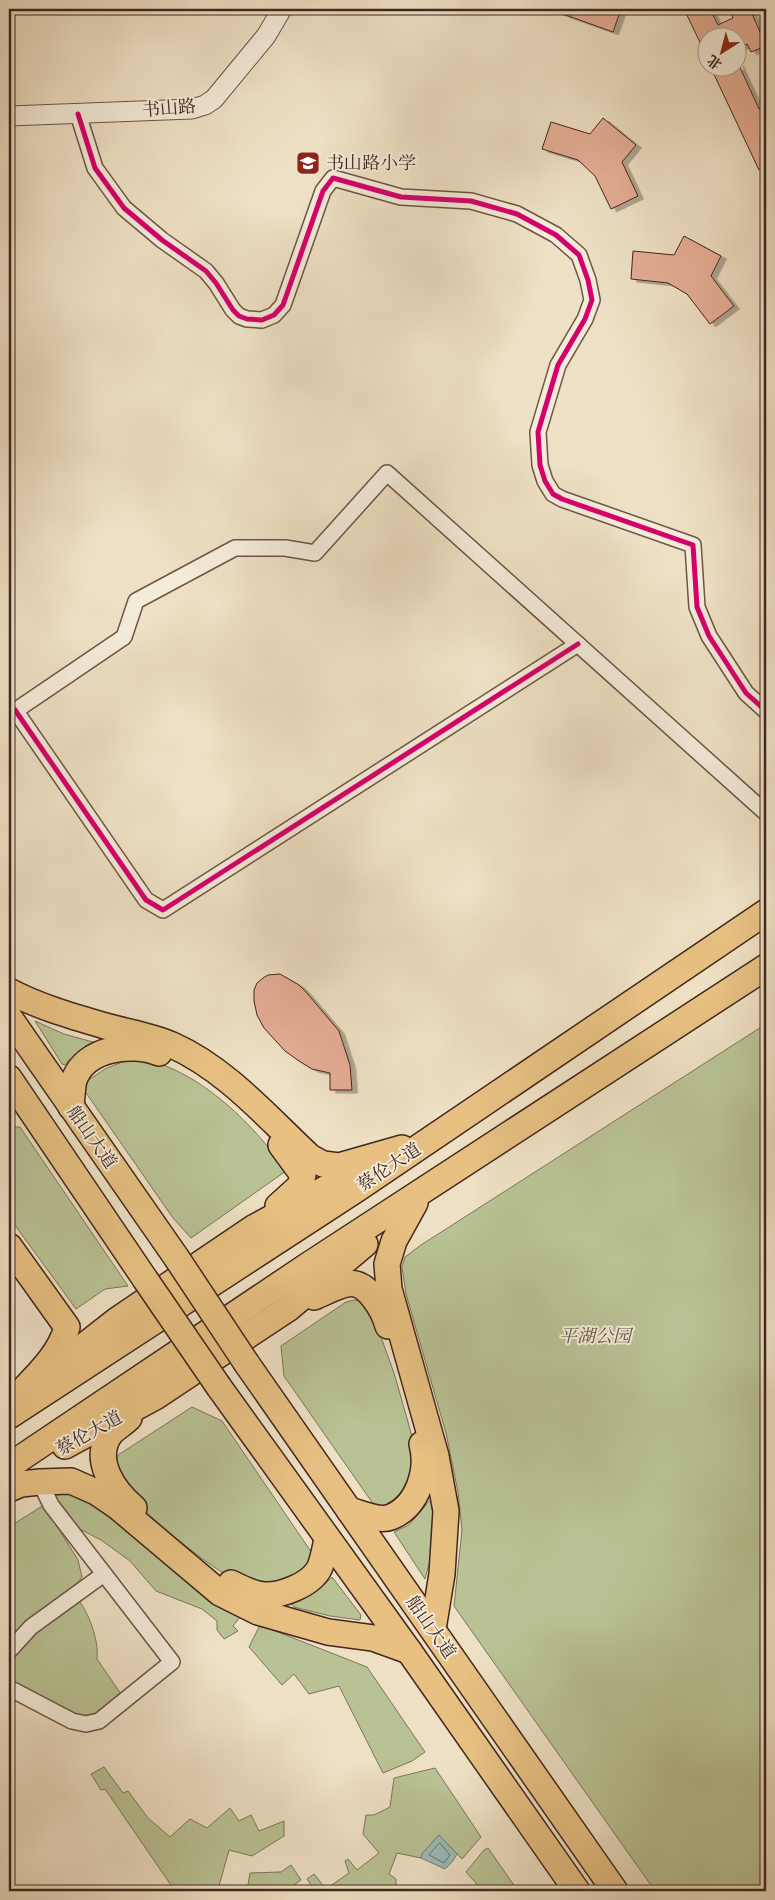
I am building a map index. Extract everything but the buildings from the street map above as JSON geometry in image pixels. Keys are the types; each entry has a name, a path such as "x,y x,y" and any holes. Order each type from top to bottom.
{"highway":[{"name":"蔡伦大道","path":"9,1416 304,1224 766,912"},
{"name":"蔡伦大道","path":"9,1466 454,1170 766,967"},
{"path":"9,991 23,998 102,1025 170,1044 198,1058 222,1075 310,1157 323,1164 339,1166 402,1148"},
{"name":"船山大道","path":"9,1017 176,1257 247,1364 615,1891"},
{"path":"71,1107 74,1080 83,1064 110,1050 131,1048 156,1052 187,1065 218,1085 276,1138 303,1175 300,1186 253,1228"},
{"name":"船山大道","path":"9,1078 145,1290 219,1387 409,1651 577,1891"},
{"path":"9,1228 76,1320 84,1324 253,1228 475,1109"},
{"path":"9,1117 14,1115 39,1123"},
{"name":"蔡伦大道","path":"9,1478 154,1396 289,1308 454,1170"},
{"path":"415,1203 394,1241 387,1264 389,1289 436,1456 446,1511 442,1574 433,1629"},
{"path":"9,1246 67,1327 64,1339 57,1352 9,1405"},
{"path":"289,1308 349,1283 363,1287 376,1299 386,1318 424,1451 423,1474 416,1494 404,1508 390,1518 376,1518 349,1510"},
{"path":"9,1405 117,1320 145,1290"},
{"path":"154,1396 111,1434 104,1452 106,1472 124,1499 213,1574 247,1591 264,1595 285,1592 301,1586 319,1570 328,1539"},
{"path":"9,1489 21,1484 71,1481 96,1492 118,1507 220,1593 258,1612 328,1632 373,1638 409,1651"}],"street":[{"name":"书山路","path":"9,116 192,109 205,105 214,99 266,36 282,9"},
{"path":"78,114 95,168 124,208 162,240 206,271 233,310 247,319 262,320 274,315 283,305 323,191 332,178 380,193 401,197 471,201 517,214 556,235 579,255 588,280 592,300 585,319 558,364 543,412 538,432 540,464 545,481 554,494 562,499 693,545 697,607 709,636 746,693 766,711"},
{"path":"578,644 163,910 146,900 12,712 124,637 136,601 236,548 285,548 315,553 387,473 578,644 766,813"},
{"path":"9,1688 72,1722 86,1724 99,1721 172,1662 51,1505 40,1482"},
{"path":"9,1651 31,1627 104,1574"}],"green space":[{"path":"35,1021 64,1034 100,1044 69,1060 65,1065 62,1064"},
{"name":"平湖公园","path":"766,1024 766,1891 655,1891 454,1606 462,1530 458,1492 446,1433 406,1294 402,1267 405,1257 421,1245"},
{"path":"132,1058 155,1062 177,1071 220,1099 257,1134 286,1171 191,1238 173,1218 82,1087 84,1083 105,1069"},
{"path":"9,1127 20,1127 128,1286 105,1289 76,1309 9,1217"},
{"path":"361,1301 373,1315 394,1373 414,1443 417,1464 397,1504 376,1508 284,1376 281,1346 346,1302"},
{"path":"192,1407 222,1421 314,1556 300,1574 289,1579 252,1586 235,1580 198,1556 157,1522 117,1480 115,1457"},
{"path":"61,1493 90,1498 208,1598 240,1617 233,1626 238,1631 224,1639 217,1630 217,1621 202,1609 156,1591 130,1561 101,1540 72,1525 53,1498 56,1494"},
{"path":"437,1497 436,1539 425,1579 394,1532 409,1525 431,1499"},
{"path":"44,1505 78,1560 82,1577 74,1587 9,1637 9,1527"},
{"path":"332,1577 361,1615 360,1620 330,1616 294,1607 291,1602 314,1593"},
{"path":"78,1599 86,1612 92,1628 97,1659 121,1694 100,1711 89,1716 74,1716 9,1681 10,1665 21,1646 39,1629"},
{"path":"260,1625 367,1667 425,1752 412,1761 383,1773 339,1686 309,1694 294,1674 282,1685 249,1647"},
{"path":"104,1767 123,1793 128,1791 148,1818 170,1837 190,1819 207,1828 230,1808 239,1821 251,1815 259,1831 284,1821 284,1836 252,1856 229,1850 219,1886 237,1891 175,1891 105,1789 101,1790 91,1774"},
{"path":"435,1768 481,1837 462,1859 439,1835 422,1854 421,1858 397,1853 389,1874 396,1879 396,1885 410,1891 315,1891 307,1879 314,1874 326,1889 349,1873 345,1861 348,1859 357,1870 379,1853 363,1834 366,1815 374,1815 390,1807 394,1778"},
{"path":"488,1848 518,1891 483,1891 466,1872 484,1850"},
{"path":"291,1865 301,1880 285,1891 247,1891 250,1873 281,1872"}],"water":[{"path":"439,1835 457,1854 445,1869 421,1858 422,1854"}],"cycle path":[{"path":"78,114 95,168 124,208 162,240 206,271 233,310 239,316 247,319 262,320 274,315 283,305 323,191 333,178 401,197 471,201 517,214 556,235 579,255 588,280 592,300 585,319 558,365 538,432 540,465 545,481 553,494 562,499 693,545 697,607 709,636 746,693 766,711"},
{"path":"15,710 146,900 163,910 578,644"}],"place":[{"name":"书山路小学","path":"308,163"}]}
